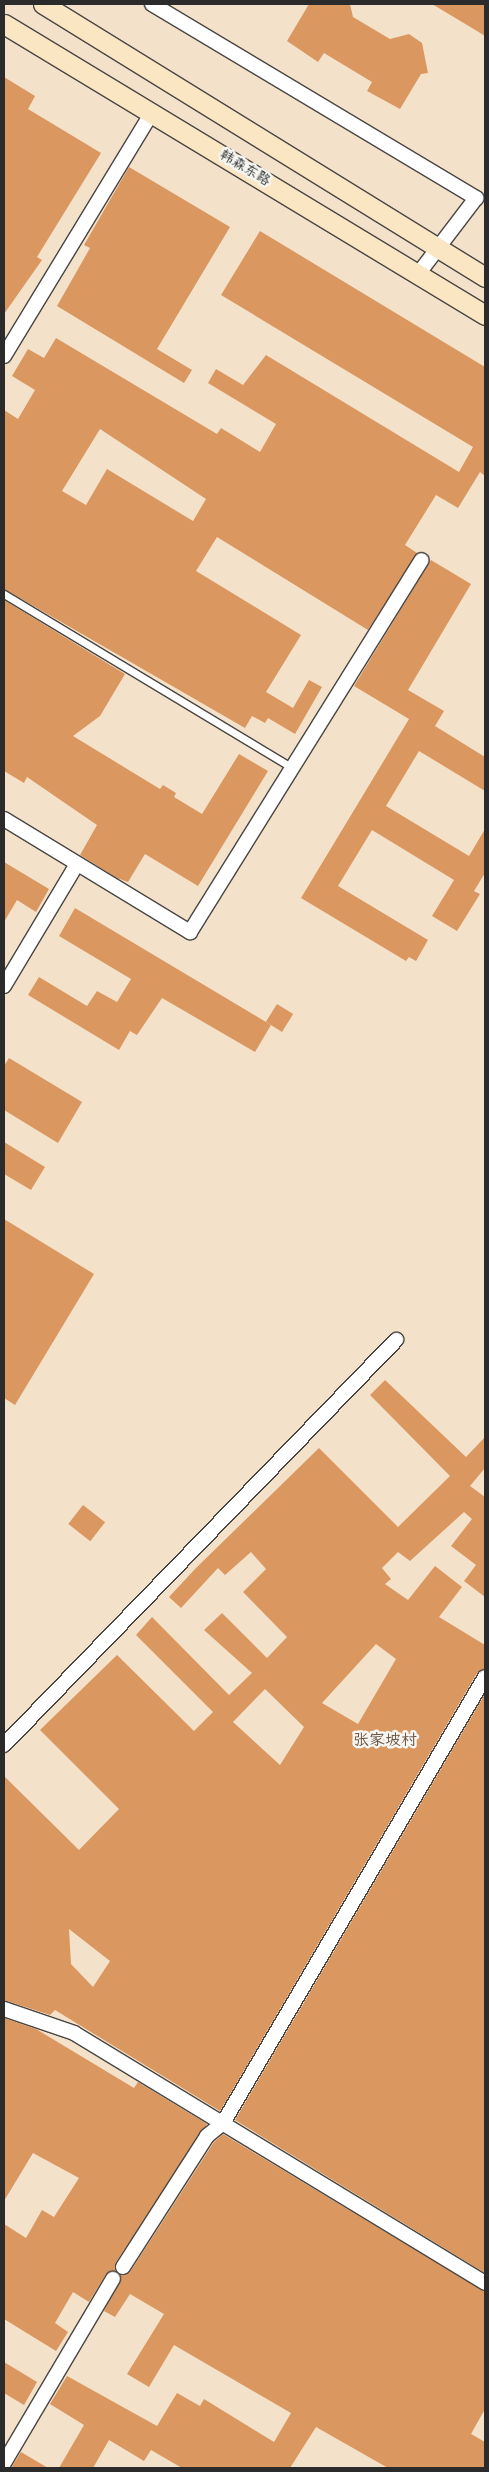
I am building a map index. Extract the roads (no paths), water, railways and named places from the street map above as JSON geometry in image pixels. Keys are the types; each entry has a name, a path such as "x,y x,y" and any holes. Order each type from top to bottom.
{"main road":[{"path":"43,4 485,277"},
{"name":"韩森东路","path":"4,24 485,316"}],"street":[{"path":"152,4 476,198 418,274"},
{"path":"4,356 152,113"},
{"path":"4,819 190,932 422,560"},
{"path":"4,986 78,864"},
{"path":"4,1745 396,1340"},
{"path":"123,2267 208,2136 223,2123 485,1676"},
{"path":"4,2009 74,2033 485,2283"},
{"path":"4,2463 113,2279"}],"lane":[{"path":"4,594 292,768"}],"district":[{"name":"张家坡村","path":"385,1740"}]}
